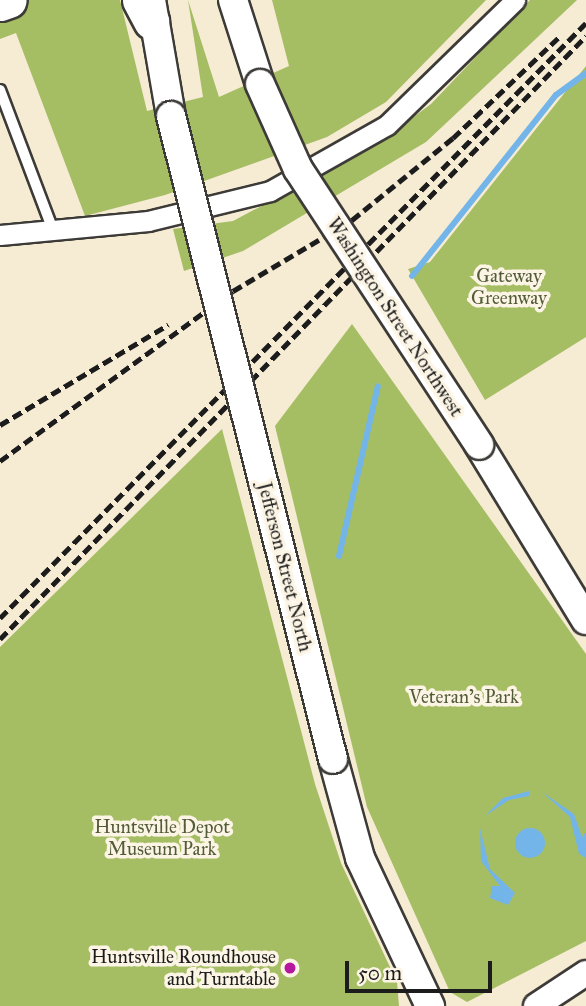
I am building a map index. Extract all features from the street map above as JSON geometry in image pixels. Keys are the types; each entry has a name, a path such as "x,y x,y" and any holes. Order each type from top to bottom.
{"highway":[{"path":"0,3 9,0"}],"main road":[{"name":"Washington Street Northwest","path":"233,0 260,84 298,169 479,445 586,620"},
{"name":"Jefferson Street North","path":"147,7 171,116 360,858 430,1006"}],"street":[{"path":"0,235 215,209 330,163 387,125 515,0"},
{"path":"552,1002 586,973"}],"lane":[{"path":"0,90 53,230"}],"green space":[{"path":"0,0 120,0 147,111 203,97 188,0 219,97 289,66 272,0 486,0 386,102 327,137 165,195 85,216 16,33 0,39"},
{"path":"530,0 577,0 426,142 243,251 184,271 173,229 233,221 373,147 431,104"},
{"name":"Gateway Greenway","path":"586,66 586,337 485,400 408,269 430,262"},
{"name":"Veteran's Park","path":"352,324 586,654 586,941 467,1002 450,992 367,807 275,426"},
{"name":"Huntsville Depot Museum Park","path":"222,429 315,784 341,863 397,982 399,1006 0,1006 0,647"}],"water":[{"path":"529,791 529,796 509,800 485,816 503,798"},
{"path":"542,792 574,814 582,837 586,832 586,858 579,854 570,817"},
{"path":"480,828 490,869 515,893 508,905 490,898 492,886 500,886 481,861"},
{"path":"530,828 541,832 545,843 541,854 530,858 519,854 515,843 519,832"}],"waterway":[{"path":"412,276 556,95 586,73"},
{"path":"339,556 378,386"}],"railway":[{"path":"0,618 586,23"},
{"path":"0,461 233,291 352,220 453,138 561,35"},
{"path":"0,639 586,36"},
{"path":"0,425 168,325"}],"place":[{"name":"Huntsville Roundhouse and Turntable","path":"290,968"}]}
